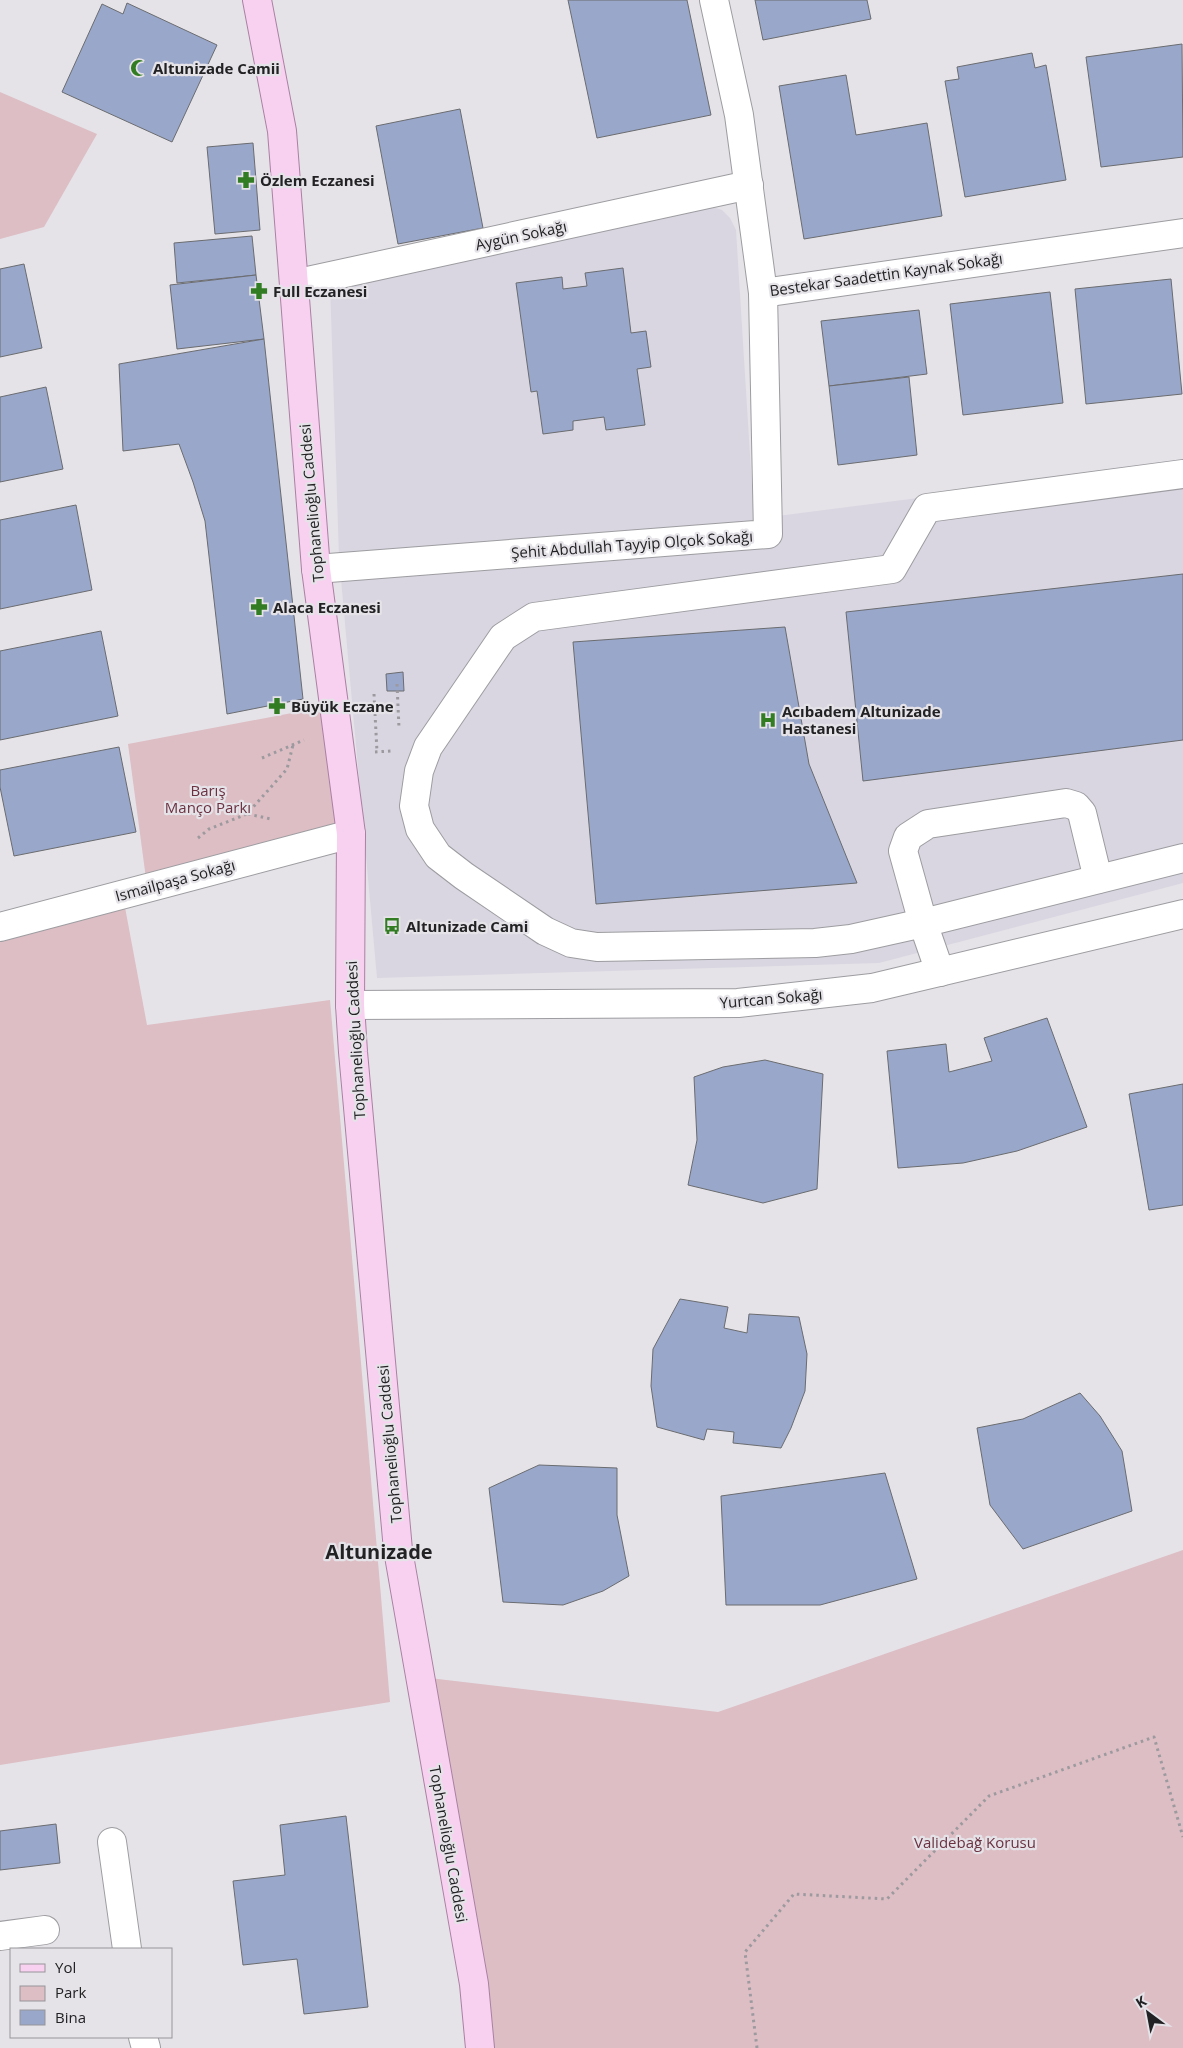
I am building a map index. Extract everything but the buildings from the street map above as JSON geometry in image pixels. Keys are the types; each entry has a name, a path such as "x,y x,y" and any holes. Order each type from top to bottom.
{"main road":[{"name":"Tophanelioğlu Caddesi","path":"257,0 282,131 316,569 351,834 350,1005 398,1550 474,1984 480,2048"}],"street":[{"name":"Bestekar Saadettin Kaynak Sokağı","path":"714,0 739,115 763,293 1183,233"},
{"name":"Aygün Sokağı","path":"294,284 749,185"},
{"name":"Şehit Abdullah Tayyip Olçok Sokağı","path":"316,569 768,534 763,293"},
{"path":"1183,474 927,508 892,569 534,617 503,637 428,747 419,771 414,806 420,829 438,856 464,876 546,931 571,943 597,947 815,943 851,938 923,923 1183,858"},
{"path":"940,972 923,923 904,851 908,837 928,824 1066,803 1076,806 1082,813 1098,879"},
{"name":"Ismailpaşa Sokağı","path":"0,927 351,834"},
{"name":"Yurtcan Sokağı","path":"350,1005 738,1003 872,988 1183,914"},
{"path":"112,1842 127,1948"},
{"path":"0,1936 45,1930"}],"path":[{"path":"397,684 399,732"},
{"path":"374,694 377,752"},
{"path":"262,758 293,745 338,736 377,752 400,751"},
{"path":"196,839 209,829 247,814 287,769 293,745"},
{"path":"758,2048 745,1952 794,1894 887,1898 989,1796 1154,1736 1183,1837"}],"shaded area":[{"name":"Acıbadem Altunizade Hastanesi","path":"713,207 722,210 730,218 736,230 754,519 1183,464 1183,883 879,963 377,978 339,557 330,284"}],"green space":[{"path":"0,92 97,134 44,227 0,239"},
{"name":"Barış Manço Parkı","path":"334,705 351,834 147,886 128,744"},
{"path":"124,902 147,1025 330,1000 390,1702 0,1765 0,934"},
{"name":"Validebağ Korusu","path":"1183,1550 1183,2048 480,2048 421,1677 718,1712"}],"place":[{"name":"Altunizade Camii","path":"139,68"},
{"name":"Özlem Eczanesi","path":"246,180"},
{"name":"Full Eczanesi","path":"259,291"},
{"name":"Alaca Eczanesi","path":"259,607"},
{"name":"Büyük Eczane","path":"277,706"},
{"name":"Acıbadem Altunizade Hastanesi","path":"768,720"},
{"name":"Altunizade Cami","path":"392,926"}],"district":[{"name":"Altunizade","path":"379,1551"}]}
